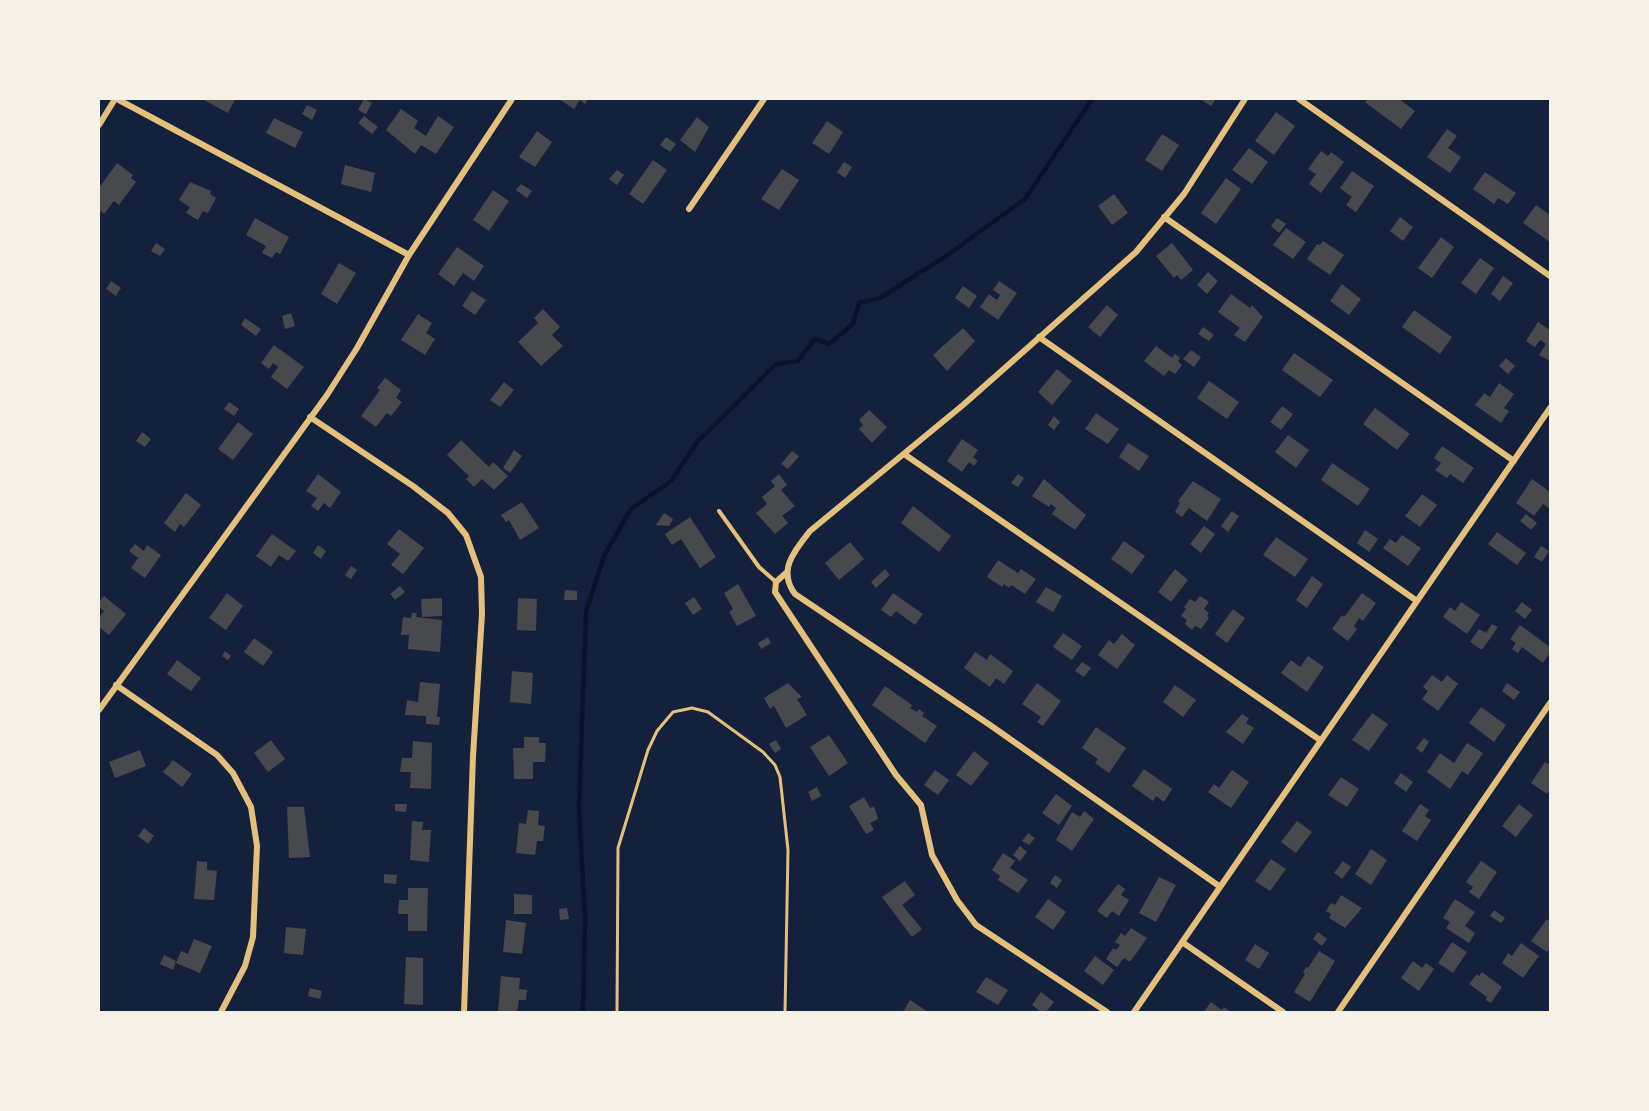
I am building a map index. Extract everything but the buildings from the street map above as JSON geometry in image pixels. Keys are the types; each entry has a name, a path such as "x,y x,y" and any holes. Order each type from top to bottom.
{"street":[{"path":"99,125 116,99 409,255"},
{"path":"99,710 357,348 409,255 512,99"},
{"path":"689,209 764,99"},
{"path":"1220,886 990,725 795,594 790,588 787,572 791,555 810,531 904,454 1136,252 1184,194 1245,99"},
{"path":"1299,99 1550,276"},
{"path":"1164,217 1514,461"},
{"path":"1039,337 1417,601"},
{"path":"1134,1012 1550,408"},
{"path":"310,417 413,486 448,513 466,535 481,577 482,614 473,756 464,1012"},
{"path":"904,454 1320,740"},
{"path":"787,572 776,582 775,592 896,775 921,805 932,855 957,900 976,925 1107,1012"},
{"path":"116,685 217,755 233,773 251,807 257,846 253,937 244,966 221,1012"},
{"path":"1338,1012 1550,704"},
{"path":"1182,942 1283,1012"}],"lane":[{"path":"719,511 759,567 776,582"}],"path":[{"path":"617,1012 618,848 645,760 657,731 673,712 692,708 708,712 767,755 780,777 788,850 785,1012"}],"waterway":[{"path":"583,1012 585,919 579,808 586,612 604,556 631,509 671,481 697,442 776,364 798,361 815,339 829,344 853,324 859,303 880,298 946,256 1025,199 1092,99"}]}
